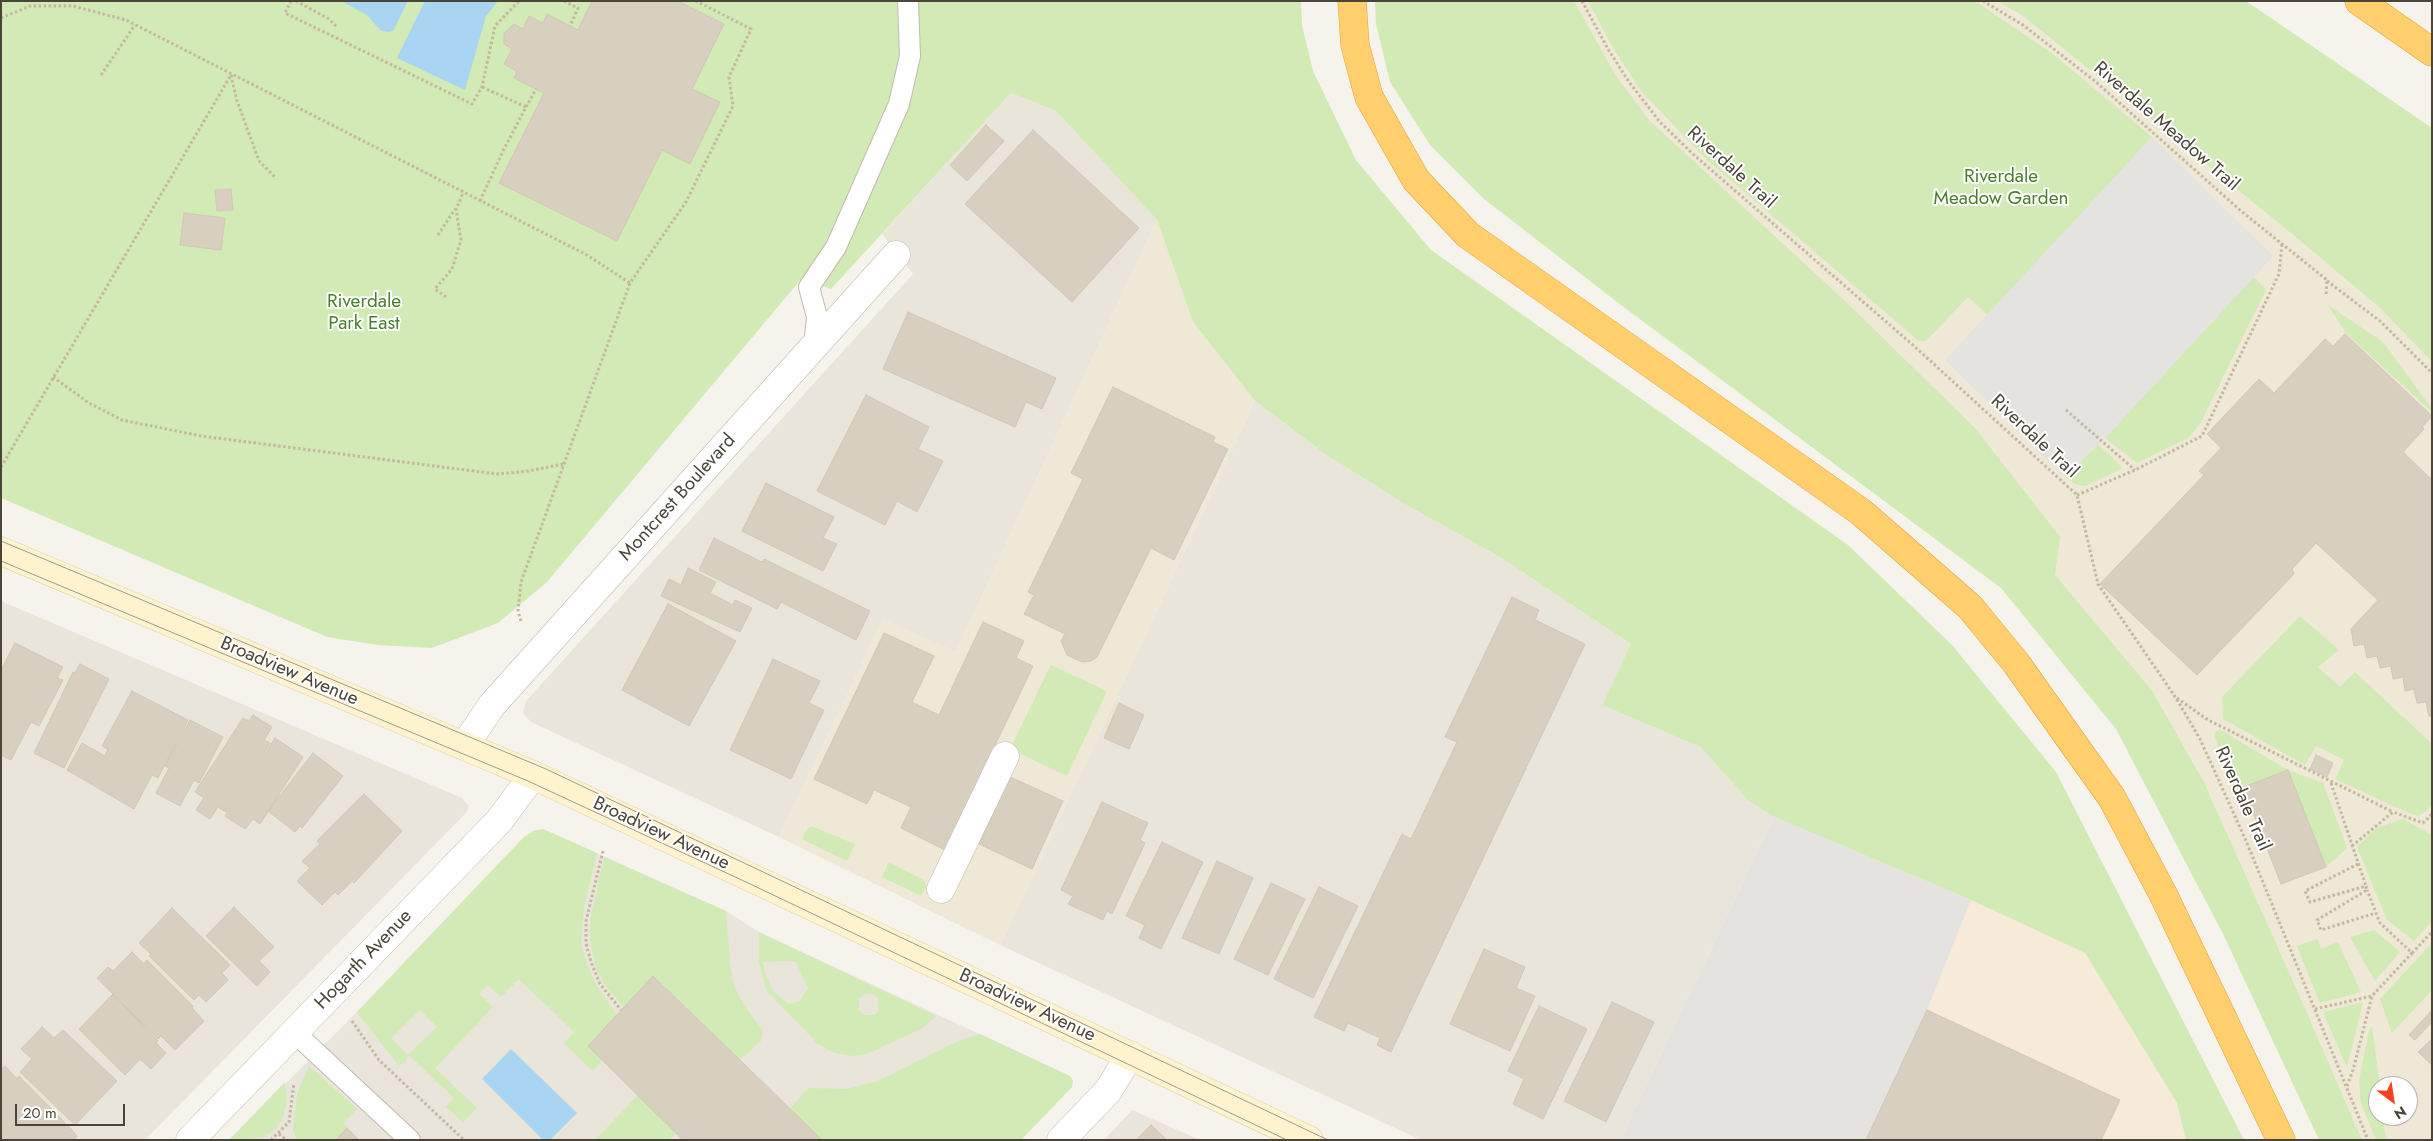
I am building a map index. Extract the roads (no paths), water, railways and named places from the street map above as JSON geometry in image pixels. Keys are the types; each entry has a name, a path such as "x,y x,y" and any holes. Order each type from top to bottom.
{"highway":[{"path":"1352,1 1355,44 1369,97 1416,180 1468,235 1861,512 1970,607 2016,663 2112,798 2163,894 2281,1140"},
{"path":"2359,1 2432,52"}],"main road":[{"name":"Broadview Avenue","path":"1,551 533,775 1130,1054 1309,1140"}],"street":[{"name":"Montcrest Boulevard","path":"465,745 492,705 896,255"},
{"path":"941,889 1005,756"},
{"name":"Hogarth Avenue","path":"190,1140 499,821 533,775"},
{"path":"1061,1140 1108,1091 1130,1054"}],"lane":[{"path":"814,346 817,317 809,287 836,247 898,104 910,56 908,1"},
{"path":"294,1032 410,1140"}],"water":[{"path":"341,1 408,1 393,31 387,32 380,30 367,15"},
{"path":"425,1 498,1 486,16 465,90 397,58"},
{"path":"511,1049 577,1113 550,1140 543,1140 482,1079"}],"tram line":[{"path":"1,541 546,769 1328,1140"},
{"path":"1,561 528,781 746,882 1287,1140"}],"park label":[{"name":"Riverdale Meadow Garden","path":"2001,188"},
{"name":"Riverdale Park East","path":"364,313"}]}
